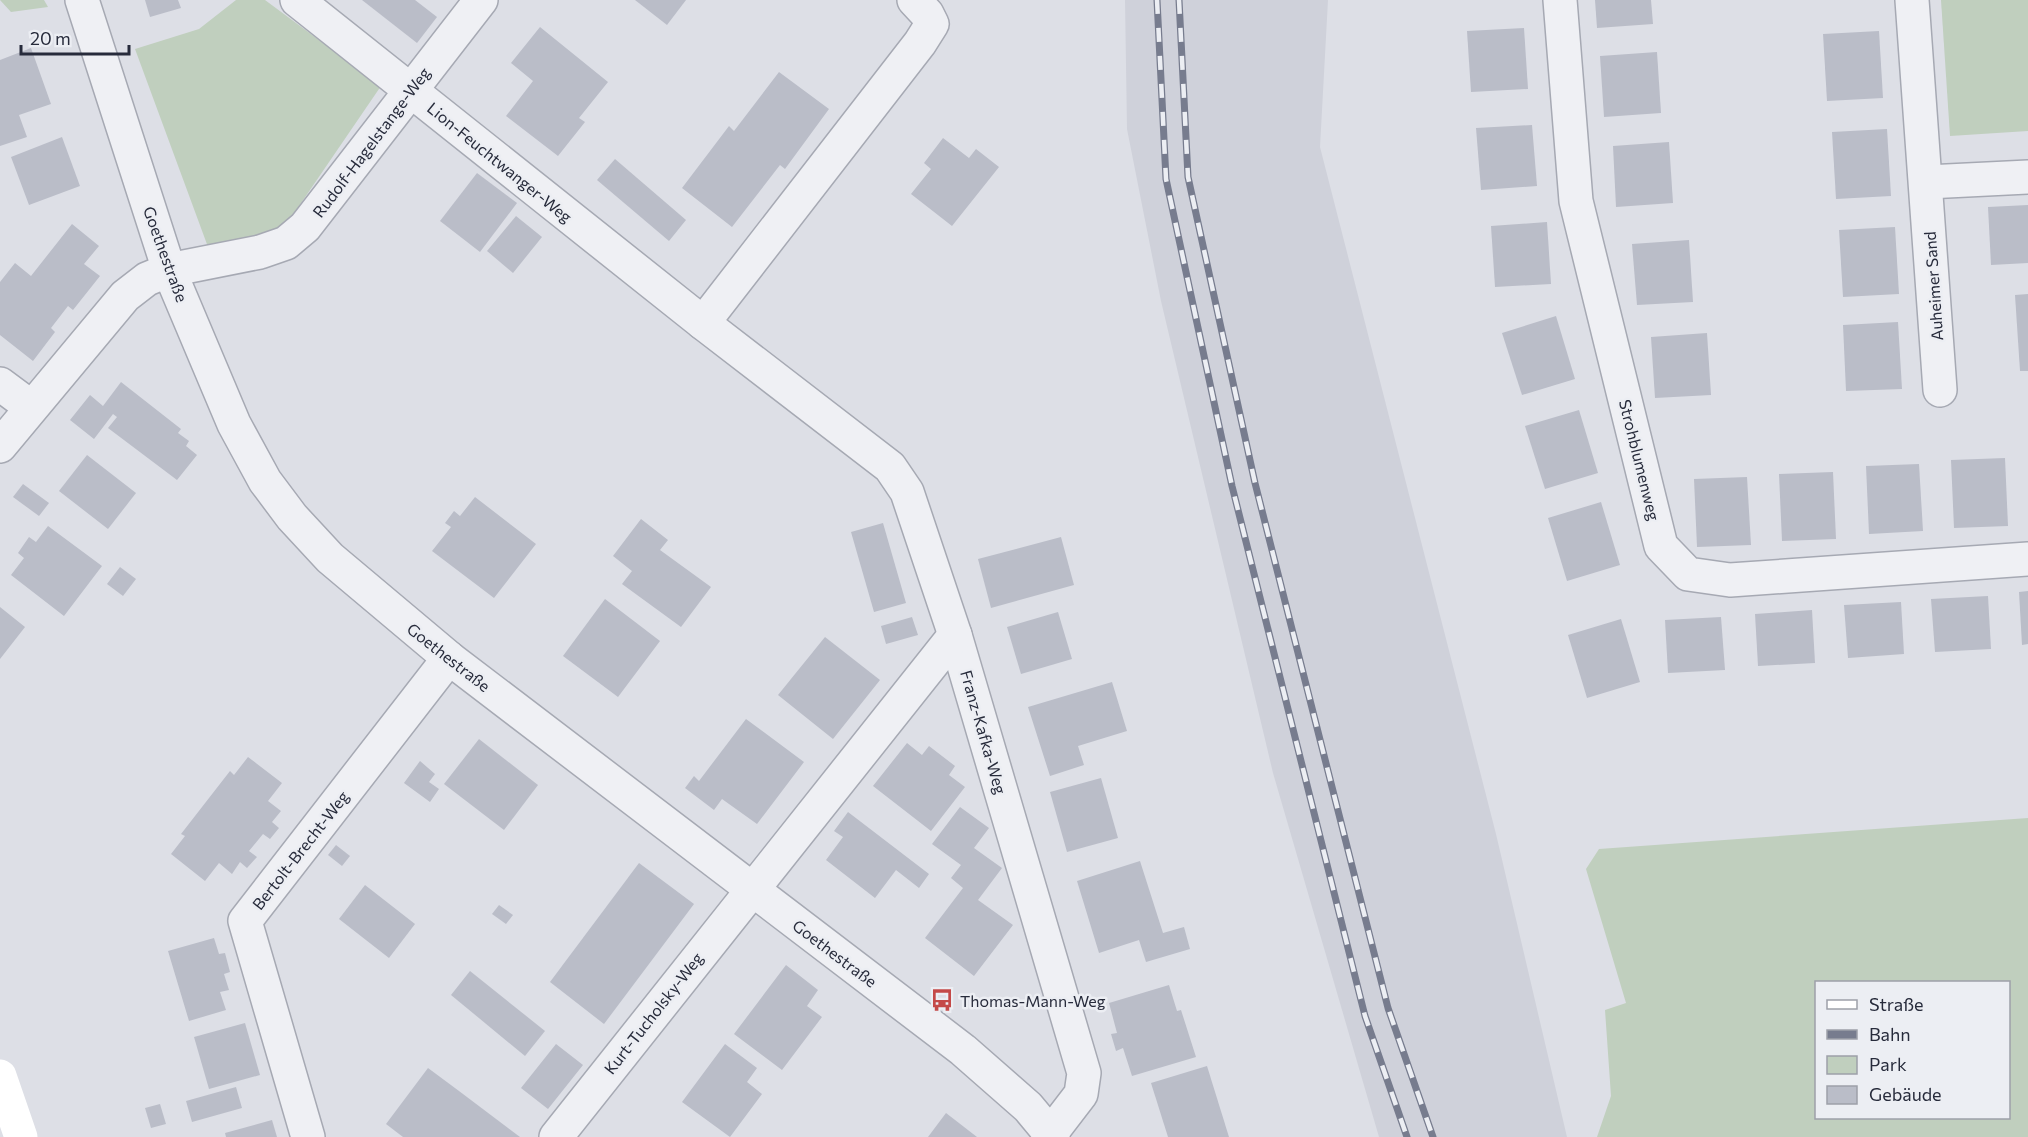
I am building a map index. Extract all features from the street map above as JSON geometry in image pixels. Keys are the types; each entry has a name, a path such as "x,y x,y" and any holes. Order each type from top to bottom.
{"main road":[{"path":"0,1076 21,1137"}],"street":[{"name":"Goethestraße","path":"82,0 169,270 234,424 265,481 292,517 330,558 449,658 963,1050 1020,1099 1051,1136"},
{"name":"Lion-Feuchtwanger-Weg","path":"297,0 895,473 907,492 955,635"},
{"name":"Rudolf-Hagelstange-Weg","path":"0,446 124,296 147,279 169,270 260,252 286,243 320,211 410,90 481,0"},
{"path":"703,323 920,43 932,24 927,14 914,0"},
{"name":"Strohblumenweg","path":"1560,0 1576,201 1661,546 1688,574 1730,580 2028,559"},
{"name":"Auheimer Sand","path":"1912,0 1927,182 1940,390"},
{"path":"1927,182 2028,177"},
{"path":"0,384 31,407"},
{"path":"751,889 955,635"},
{"name":"Franz-Kafka-Weg","path":"955,635 1084,1073 1081,1094 1051,1136"},
{"name":"Bertolt-Brecht-Weg","path":"308,1137 245,921 449,658"},
{"name":"Kurt-Tucholsky-Weg","path":"556,1137 751,889"}],"shaded area":[{"path":"1125,0 1328,0 1320,147 1496,834 1567,1137 1379,1137 1273,773 1161,301 1127,129"}],"green space":[{"path":"0,0 44,0 48,7 11,12"},
{"path":"236,0 265,0 381,86 284,228 256,239 208,247 135,49 199,29"},
{"path":"1941,0 2028,0 2028,131 1950,136"},
{"path":"2028,818 2028,1137 1597,1137 1611,1096 1605,1010 1626,1003 1586,869 1599,849"}],"building":[{"path":"145,0 178,0 181,8 150,17"},
{"path":"362,0 415,0 437,17 417,43"},
{"path":"635,0 686,0 667,25"},
{"path":"1595,0 1651,0 1653,24 1597,28"},
{"path":"540,27 608,82 579,118 585,122 558,156 506,116 533,81 511,63"},
{"path":"1524,28 1528,89 1471,92 1467,31"},
{"path":"1879,31 1883,98 1827,101 1823,34"},
{"path":"31,48 51,104 19,115 27,137 0,146 0,60"},
{"path":"1657,52 1661,113 1604,117 1600,56"},
{"path":"779,72 829,109 785,169 780,165 732,227 682,188 729,126 734,131"},
{"path":"1532,125 1537,186 1481,190 1476,128"},
{"path":"1887,129 1891,196 1836,199 1832,132"},
{"path":"62,137 80,186 29,205 11,157"},
{"path":"943,138 969,158 976,149 999,167 952,226 911,194 931,169 924,163"},
{"path":"1669,142 1673,203 1616,207 1613,146"},
{"path":"615,159 686,220 669,241 597,180"},
{"path":"477,173 517,203 480,252 440,221"},
{"path":"2028,205 2028,263 1991,265 1988,207"},
{"path":"516,216 542,237 513,273 487,251"},
{"path":"1547,222 1551,284 1495,287 1491,226"},
{"path":"72,224 99,246 84,264 100,276 73,310 68,306 51,328 55,332 33,361 0,335 0,282 15,263 31,276"},
{"path":"1895,227 1899,294 1843,297 1839,230"},
{"path":"1689,240 1693,302 1637,305 1632,244"},
{"path":"2028,294 2028,371 2020,371 2015,295"},
{"path":"1556,316 1575,379 1522,395 1502,333"},
{"path":"1898,322 1902,389 1846,391 1843,325"},
{"path":"1707,333 1711,395 1655,398 1651,337"},
{"path":"121,382 181,429 178,433 189,441 186,446 197,455 177,480 108,428 117,417 113,414 94,439 70,420 90,395 103,406"},
{"path":"1579,410 1598,473 1545,489 1525,426"},
{"path":"87,455 136,493 108,529 59,491"},
{"path":"2005,458 2008,526 1954,528 1951,460"},
{"path":"1919,464 1923,531 1869,534 1866,466"},
{"path":"1833,472 1836,539 1782,541 1779,474"},
{"path":"1747,477 1751,545 1697,547 1694,479"},
{"path":"23,484 49,503 39,516 13,497"},
{"path":"475,497 536,544 494,598 432,551 451,527 445,523 454,511 460,516"},
{"path":"1601,502 1620,565 1567,581 1548,518"},
{"path":"641,519 668,540 660,550 711,587 681,627 622,584 632,571 613,556"},
{"path":"883,523 906,603 874,612 851,532"},
{"path":"48,526 102,566 64,616 11,575 24,558 18,553 29,537 36,542"},
{"path":"1061,537 1074,585 991,608 978,559"},
{"path":"120,567 136,579 123,596 107,584"},
{"path":"2028,591 2028,644 2022,645 2019,592"},
{"path":"1988,596 1991,649 1935,652 1931,599"},
{"path":"605,599 660,641 618,697 563,656"},
{"path":"1901,602 1904,654 1848,658 1844,605"},
{"path":"0,607 25,627 0,659"},
{"path":"1812,610 1815,663 1758,666 1755,614"},
{"path":"1058,612 1072,659 1021,674 1007,627"},
{"path":"912,617 918,635 886,644 881,626"},
{"path":"1721,617 1725,670 1668,673 1665,620"},
{"path":"1621,619 1640,682 1587,698 1568,635"},
{"path":"825,637 880,680 833,739 778,695"},
{"path":"1112,682 1127,731 1078,746 1084,765 1050,776 1028,707"},
{"path":"746,719 804,762 757,824 722,799 714,810 685,788 694,776 699,781"},
{"path":"479,739 538,785 504,830 444,784"},
{"path":"907,743 922,755 929,746 955,766 949,775 965,787 931,831 873,786"},
{"path":"248,757 282,783 268,801 281,811 272,822 279,828 270,839 263,834 249,851 257,857 247,868 240,862 232,874 219,863 205,881 171,854 185,836 181,834 230,771 234,775"},
{"path":"420,761 435,774 429,782 439,789 430,802 404,783"},
{"path":"1101,778 1118,838 1067,852 1050,792"},
{"path":"960,807 989,828 974,848 1002,868 978,900 1013,925 974,976 925,938 963,888 951,878 961,865 932,844"},
{"path":"848,812 929,874 919,888 896,870 875,898 826,860 843,837 834,831"},
{"path":"336,845 350,856 342,866 328,855"},
{"path":"1140,861 1163,933 1184,927 1190,949 1146,962 1139,940 1099,953 1077,881"},
{"path":"639,863 694,904 604,1024 550,982"},
{"path":"365,885 415,924 389,958 339,919"},
{"path":"499,905 513,915 506,924 492,914"},
{"path":"214,938 219,954 225,953 230,972 224,974 229,990 220,992 226,1010 189,1021 168,951"},
{"path":"786,965 818,990 807,1006 822,1017 782,1070 734,1034"},
{"path":"470,971 545,1031 525,1056 451,995"},
{"path":"1169,985 1177,1011 1181,1010 1196,1057 1132,1076 1123,1048 1116,1051 1111,1034 1117,1033 1109,1003"},
{"path":"245,1023 260,1075 209,1089 194,1037"},
{"path":"556,1044 583,1065 548,1109 521,1088"},
{"path":"725,1044 757,1068 747,1082 762,1094 730,1137 682,1102"},
{"path":"1207,1066 1229,1137 1168,1137 1151,1083"},
{"path":"428,1068 520,1137 403,1137 386,1124"},
{"path":"236,1087 242,1108 192,1122 186,1101"},
{"path":"160,1104 166,1124 151,1128 145,1108"},
{"path":"946,1113 977,1137 928,1137"},
{"path":"272,1120 277,1137 226,1137 225,1133"}],"railway":[{"path":"1157,0 1166,179 1232,486 1365,1016 1407,1137"},
{"path":"1179,0 1188,177 1255,483 1388,1008 1433,1137"}],"place":[{"name":"Thomas-Mann-Weg","path":"942,1000"}]}
